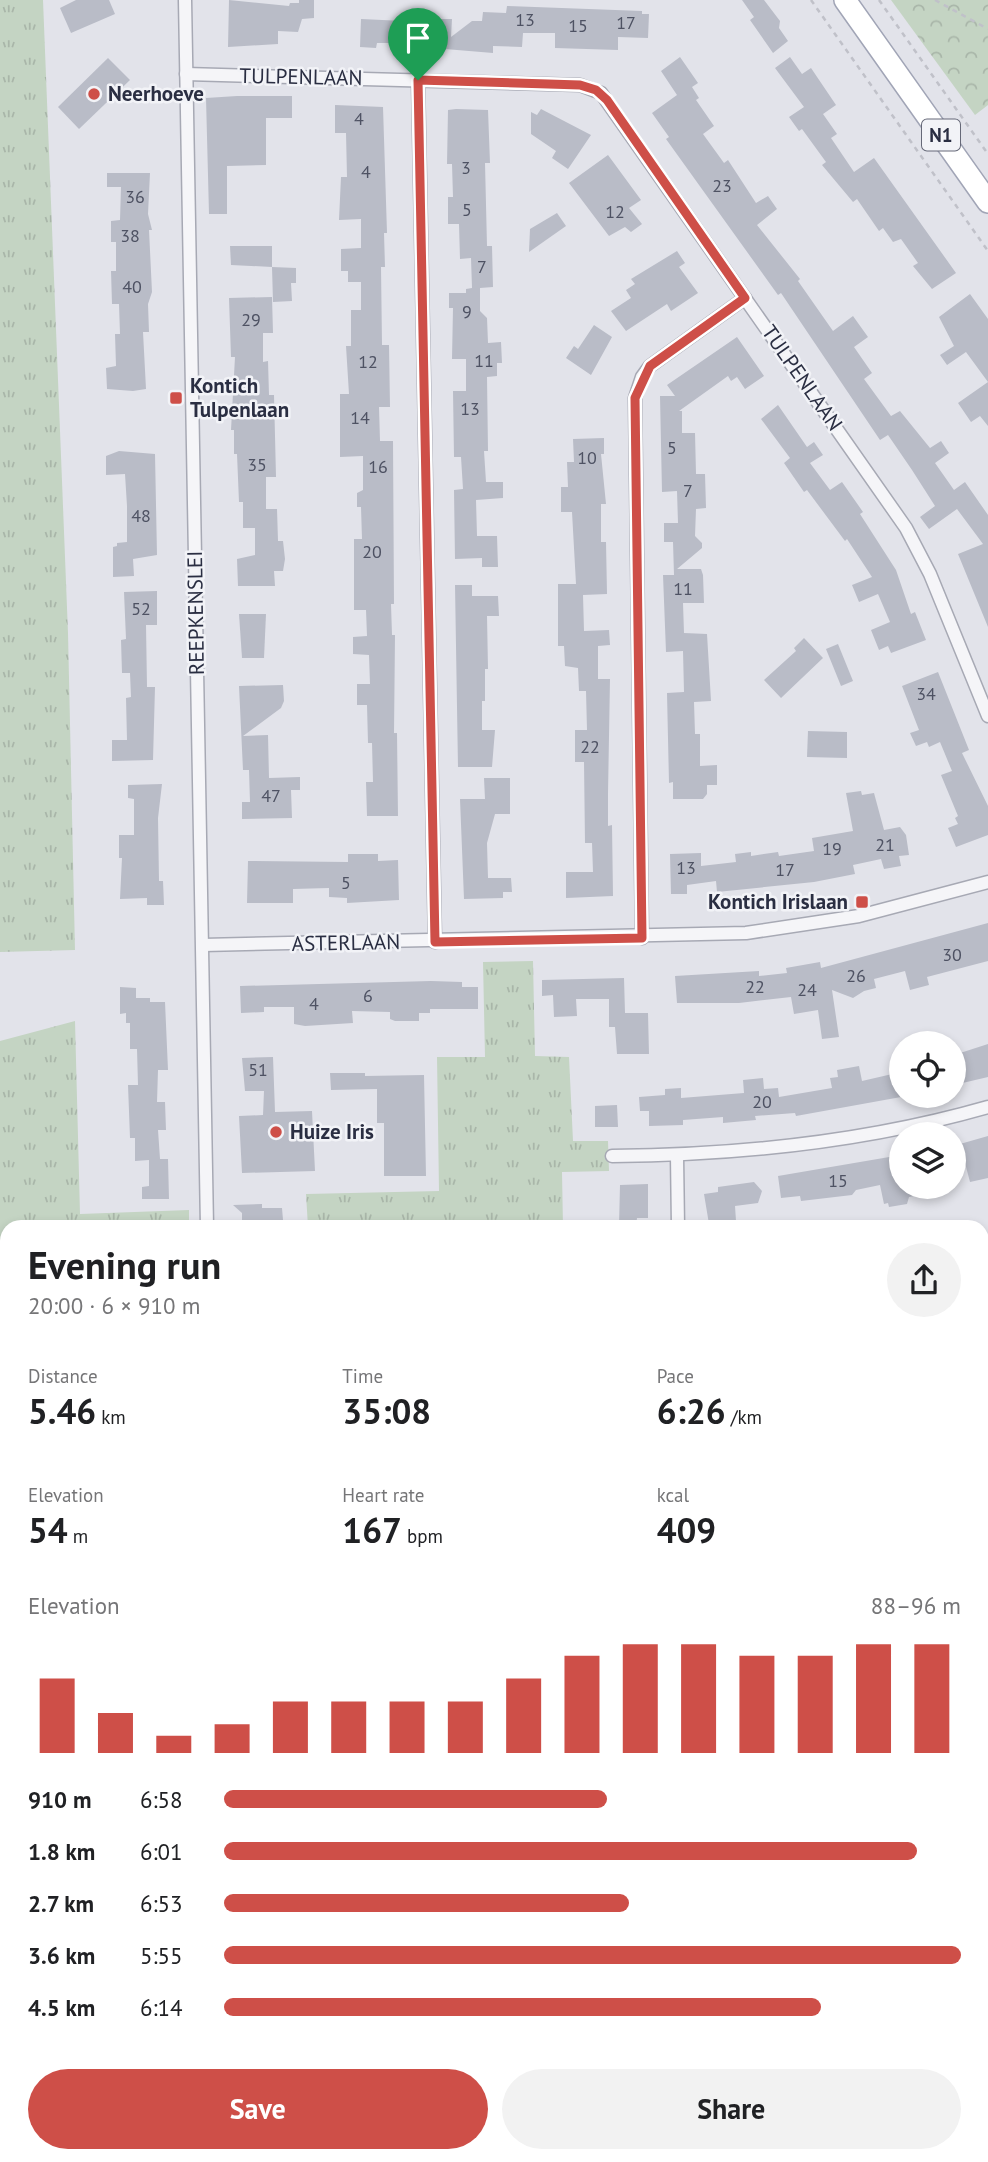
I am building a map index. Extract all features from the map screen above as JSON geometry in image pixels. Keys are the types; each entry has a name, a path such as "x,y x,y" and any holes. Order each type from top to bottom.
{"main road":[{"name":"N1","path":"845,0 988,202"}],"street":[{"name":"REEPKENSLEI","path":"185,0 206,1220"},
{"name":"TULPENLAAN","path":"186,74 580,85 596,90 607,100 906,528 930,574 988,716"},
{"path":"418,80 435,942"},
{"path":"642,938 635,398 650,366 745,298"},
{"name":"ASTERLAAN","path":"203,945 642,938 746,933 822,923 919,902 988,882"},
{"path":"612,1156 677,1156 763,1149 847,1138 988,1107"},
{"path":"677,1156 678,1220"}],"path":[{"path":"811,0 988,251"},
{"path":"879,0 988,154"},
{"path":"935,0 988,29"}],"green space":[{"path":"0,0 43,0 68,633 75,950 0,952"},
{"path":"891,0 988,0 988,105 975,115"},
{"path":"533,961 535,1056 569,1057 573,1141 608,1141 609,1171 562,1172 563,1220 308,1220 306,1194 439,1191 437,1057 485,1057 483,962"},
{"path":"75,1021 80,1214 189,1210 189,1220 0,1220 0,1041"}],"building":[{"path":"76,0 109,0 115,14 71,33 60,8"},
{"path":"229,0 289,6 290,3 299,3 299,0 314,0 314,18 302,19 298,32 278,31 278,44 228,47"},
{"path":"742,0 764,0 780,21 779,28 788,41 773,53 750,20 754,17"},
{"path":"507,6 642,11 642,14 649,14 648,38 618,37 618,50 555,48 555,33 523,33 522,47 493,46 493,53 433,48 433,43 377,43 376,48 360,47 361,19 425,22 425,19 452,19 451,37 472,21 482,21 483,12 506,13"},
{"path":"680,57 698,83 692,87 699,98 696,100 714,126 703,134 724,163 728,160 756,203 768,196 777,209 757,225 800,279 798,281 833,331 853,316 868,337 854,347 872,373 864,379 891,416 900,411 930,448 941,441 949,453 935,463 954,490 965,482 988,515 988,627 958,554 983,544 957,509 929,529 920,517 935,506 912,470 888,435 880,440 781,293 778,295 666,139 669,137 652,113 677,95 661,71"},
{"path":"790,57 802,74 811,68 836,105 823,114 837,134 831,138 854,172 874,158 956,273 932,289 913,266 918,263 901,239 893,242 883,228 879,231 857,199 853,202 822,165 826,162 802,129 799,131 789,117 804,107 775,68"},
{"name":"Neerhoeve","path":"108,58 130,80 79,129 58,107"},
{"path":"292,96 292,118 266,118 266,165 227,166 227,214 209,214 206,98"},
{"path":"335,105 383,107 387,233 384,233 385,267 381,267 382,345 389,345 390,407 379,407 380,441 393,441 394,604 391,604 392,635 395,635 394,733 397,733 398,816 367,816 366,782 373,782 372,743 368,743 367,705 357,705 357,684 370,684 369,655 353,654 353,637 367,636 366,610 354,610 354,539 362,539 361,507 357,507 357,493 363,490 363,456 340,457 340,394 349,394 346,346 351,346 351,310 361,310 361,282 348,282 348,271 341,271 341,249 361,248 361,219 339,220 341,177 347,177 346,133 335,133"},
{"path":"541,109 591,135 568,169 552,158 556,151 531,134 531,112 537,115"},
{"path":"448,110 488,110 490,163 485,163 487,246 492,246 493,287 480,288 480,311 487,318 488,343 501,342 502,363 497,363 497,376 487,377 488,451 484,451 486,482 503,482 503,498 476,500 477,536 497,536 498,567 482,567 482,558 455,559 454,490 463,489 461,457 454,457 453,391 466,391 466,359 452,359 453,308 449,308 449,293 466,293 466,289 472,288 471,258 460,259 459,224 448,224 448,197 453,197 452,164 447,164"},
{"path":"608,155 641,200 629,208 642,224 631,232 625,227 609,236 569,183"},
{"path":"107,173 150,173 148,214 152,230 149,230 152,292 148,304 149,332 143,332 146,389 133,391 107,389 106,368 116,366 115,334 120,334 119,304 112,304 111,271 116,271 116,242 111,242 111,221 120,220 121,187 107,187"},
{"path":"557,213 566,226 529,252 530,229"},
{"path":"230,246 272,246 272,267 231,265"},
{"path":"677,251 685,263 679,267 698,293 671,311 667,304 626,331 611,311 631,298 626,290 635,284 631,279"},
{"path":"272,267 296,268 296,283 291,283 292,301 273,302"},
{"path":"970,294 988,319 988,382 966,352 947,365 940,355 954,346 939,317"},
{"path":"272,297 273,333 263,333 263,362 268,361 269,395 274,395 276,477 266,477 266,509 277,509 278,541 283,541 285,559 283,571 274,571 275,586 238,586 237,559 255,555 255,528 243,528 243,502 239,502 237,454 234,454 234,430 231,430 235,357 231,357 229,298"},
{"path":"594,325 612,337 591,375 566,358 574,346 578,349"},
{"path":"737,337 764,376 745,389 737,377 731,381 728,376 679,411 682,411 682,433 695,433 696,474 705,474 706,508 696,509 695,536 702,543 702,548 677,569 701,569 703,575 704,603 683,603 684,633 707,634 711,701 694,702 695,734 700,734 700,766 717,765 717,785 707,785 707,794 703,799 673,799 673,782 669,783 667,693 684,692 683,651 666,652 663,575 674,575 673,542 664,542 664,523 678,523 677,491 662,492 660,396 675,396 667,385"},
{"path":"988,382 988,426 980,416 971,422 958,403"},
{"path":"778,405 807,447 814,442 823,455 810,463 830,490 842,482 863,512 860,514 896,570 911,614 915,612 926,640 891,653 888,646 879,650 871,630 890,622 878,594 859,602 852,585 872,577 847,539 845,541 807,490 804,492 784,463 790,458 761,419"},
{"path":"604,438 604,454 601,454 606,504 601,504 601,542 606,542 607,594 583,595 584,631 609,630 610,645 598,646 598,679 610,679 608,826 612,825 613,896 566,898 566,872 593,872 592,843 585,843 584,762 575,762 575,730 587,730 586,691 579,691 578,668 565,666 564,646 558,646 558,584 576,584 572,512 561,512 561,487 568,487 567,462 574,462 573,439"},
{"path":"119,451 155,454 157,555 133,559 134,576 113,577 113,547 117,546 117,543 127,542 127,506 125,474 106,475 106,456"},
{"path":"455,585 472,585 472,596 498,596 499,616 487,616 488,669 485,669 485,701 482,701 482,730 495,730 492,767 458,767"},
{"path":"157,591 157,625 146,625 147,687 155,687 153,760 112,761 112,740 127,740 126,698 131,697 130,673 122,673 121,640 126,639 124,592"},
{"path":"239,614 266,614 264,658 242,658"},
{"path":"804,638 823,658 781,698 764,680 796,651 794,648"},
{"path":"838,644 853,681 841,686 826,649"},
{"path":"938,672 969,750 962,753 988,806 988,835 956,847 948,828 958,824 955,818 958,816 941,775 952,771 940,742 929,747 927,742 916,746 910,733 919,730 902,686"},
{"path":"283,685 284,701 281,708 243,736 268,735 269,778 300,777 300,790 291,790 292,818 242,819 242,802 250,802 249,770 243,770 239,686"},
{"path":"808,731 847,732 847,758 807,757"},
{"path":"484,778 510,778 510,814 495,814 487,843 488,878 511,878 512,892 503,892 503,898 464,899 460,799 485,799"},
{"path":"162,784 158,818 159,881 163,881 164,905 147,905 147,898 120,899 122,858 119,858 119,835 134,835 134,799 128,798 128,785"},
{"path":"861,791 862,795 874,793 884,830 900,827 906,835 909,855 899,856 901,866 884,869 881,859 853,865 855,874 814,882 717,892 716,881 687,885 687,894 671,894 670,854 701,853 701,866 736,862 735,854 751,852 751,856 778,852 779,856 814,851 812,838 853,831 846,793"},
{"path":"348,854 378,854 378,861 398,860 399,900 347,903 347,898 329,897 329,888 293,889 293,903 247,903 248,861 348,862"},
{"path":"988,923 988,961 927,977 929,985 910,990 905,971 874,979 876,988 853,998 832,990 839,1037 822,1039 818,1010 794,1014 791,997 739,1003 677,1003 675,976 759,971 759,976 787,973 786,968 820,962 821,968"},
{"path":"624,978 625,1013 648,1013 649,1054 617,1054 615,1027 609,1027 609,999 576,999 577,1016 554,1017 553,995 542,996 542,980"},
{"path":"462,982 462,987 478,987 478,1009 430,1009 430,1013 419,1013 419,1021 395,1021 390,1019 390,1012 352,1011 353,1023 305,1026 294,1024 294,1007 264,1007 264,1012 241,1013 240,986"},
{"path":"120,987 136,988 136,998 165,1002 168,1070 158,1070 157,1102 165,1102 166,1130 158,1130 160,1159 168,1159 169,1199 142,1199 142,1187 149,1186 149,1160 135,1161 135,1138 130,1138 128,1085 138,1085 137,1049 130,1049 130,1023 126,1023 126,1013 120,1014"},
{"path":"988,1044 988,1077 966,1082 966,1051"},
{"name":"Huize Iris","path":"273,1057 275,1112 312,1111 315,1171 242,1173 239,1116 263,1115 264,1091 245,1091 242,1058"},
{"path":"859,1066 862,1081 889,1075 889,1099 796,1116 795,1113 755,1116 756,1120 723,1123 723,1117 683,1120 683,1125 649,1126 649,1111 640,1111 639,1097 665,1095 665,1089 681,1088 681,1098 744,1093 743,1080 763,1078 764,1089 778,1088 779,1097 832,1088 830,1078 838,1077 837,1070"},
{"path":"330,1073 365,1073 365,1076 424,1075 426,1176 384,1176 384,1123 377,1123 377,1089 331,1090"},
{"path":"617,1105 618,1127 595,1127 595,1106"},
{"path":"988,1136 988,1178 970,1182 966,1167 966,1142"},
{"path":"889,1157 889,1199 908,1199 907,1204 889,1207 888,1203 884,1204 880,1185 856,1190 852,1195 801,1201 800,1196 781,1198 778,1176"},
{"path":"754,1182 762,1191 758,1203 735,1206 736,1220 708,1220 704,1194 718,1192 718,1187"},
{"path":"648,1184 648,1218 619,1220 620,1185"},
{"path":"262,1204 262,1208 282,1208 283,1220 242,1220 242,1213 233,1205"}],"place":[{"name":"Neerhoeve","path":"94,94"},
{"name":"Kontich Tulpenlaan","path":"176,398"},
{"name":"Kontich Irislaan","path":"862,902"},
{"name":"Huize Iris","path":"276,1132"}],"route":[{"path":"418,80 580,85 589,86 601,93 745,298 650,366 642,377 635,398 642,938 435,942 418,80"}]}
